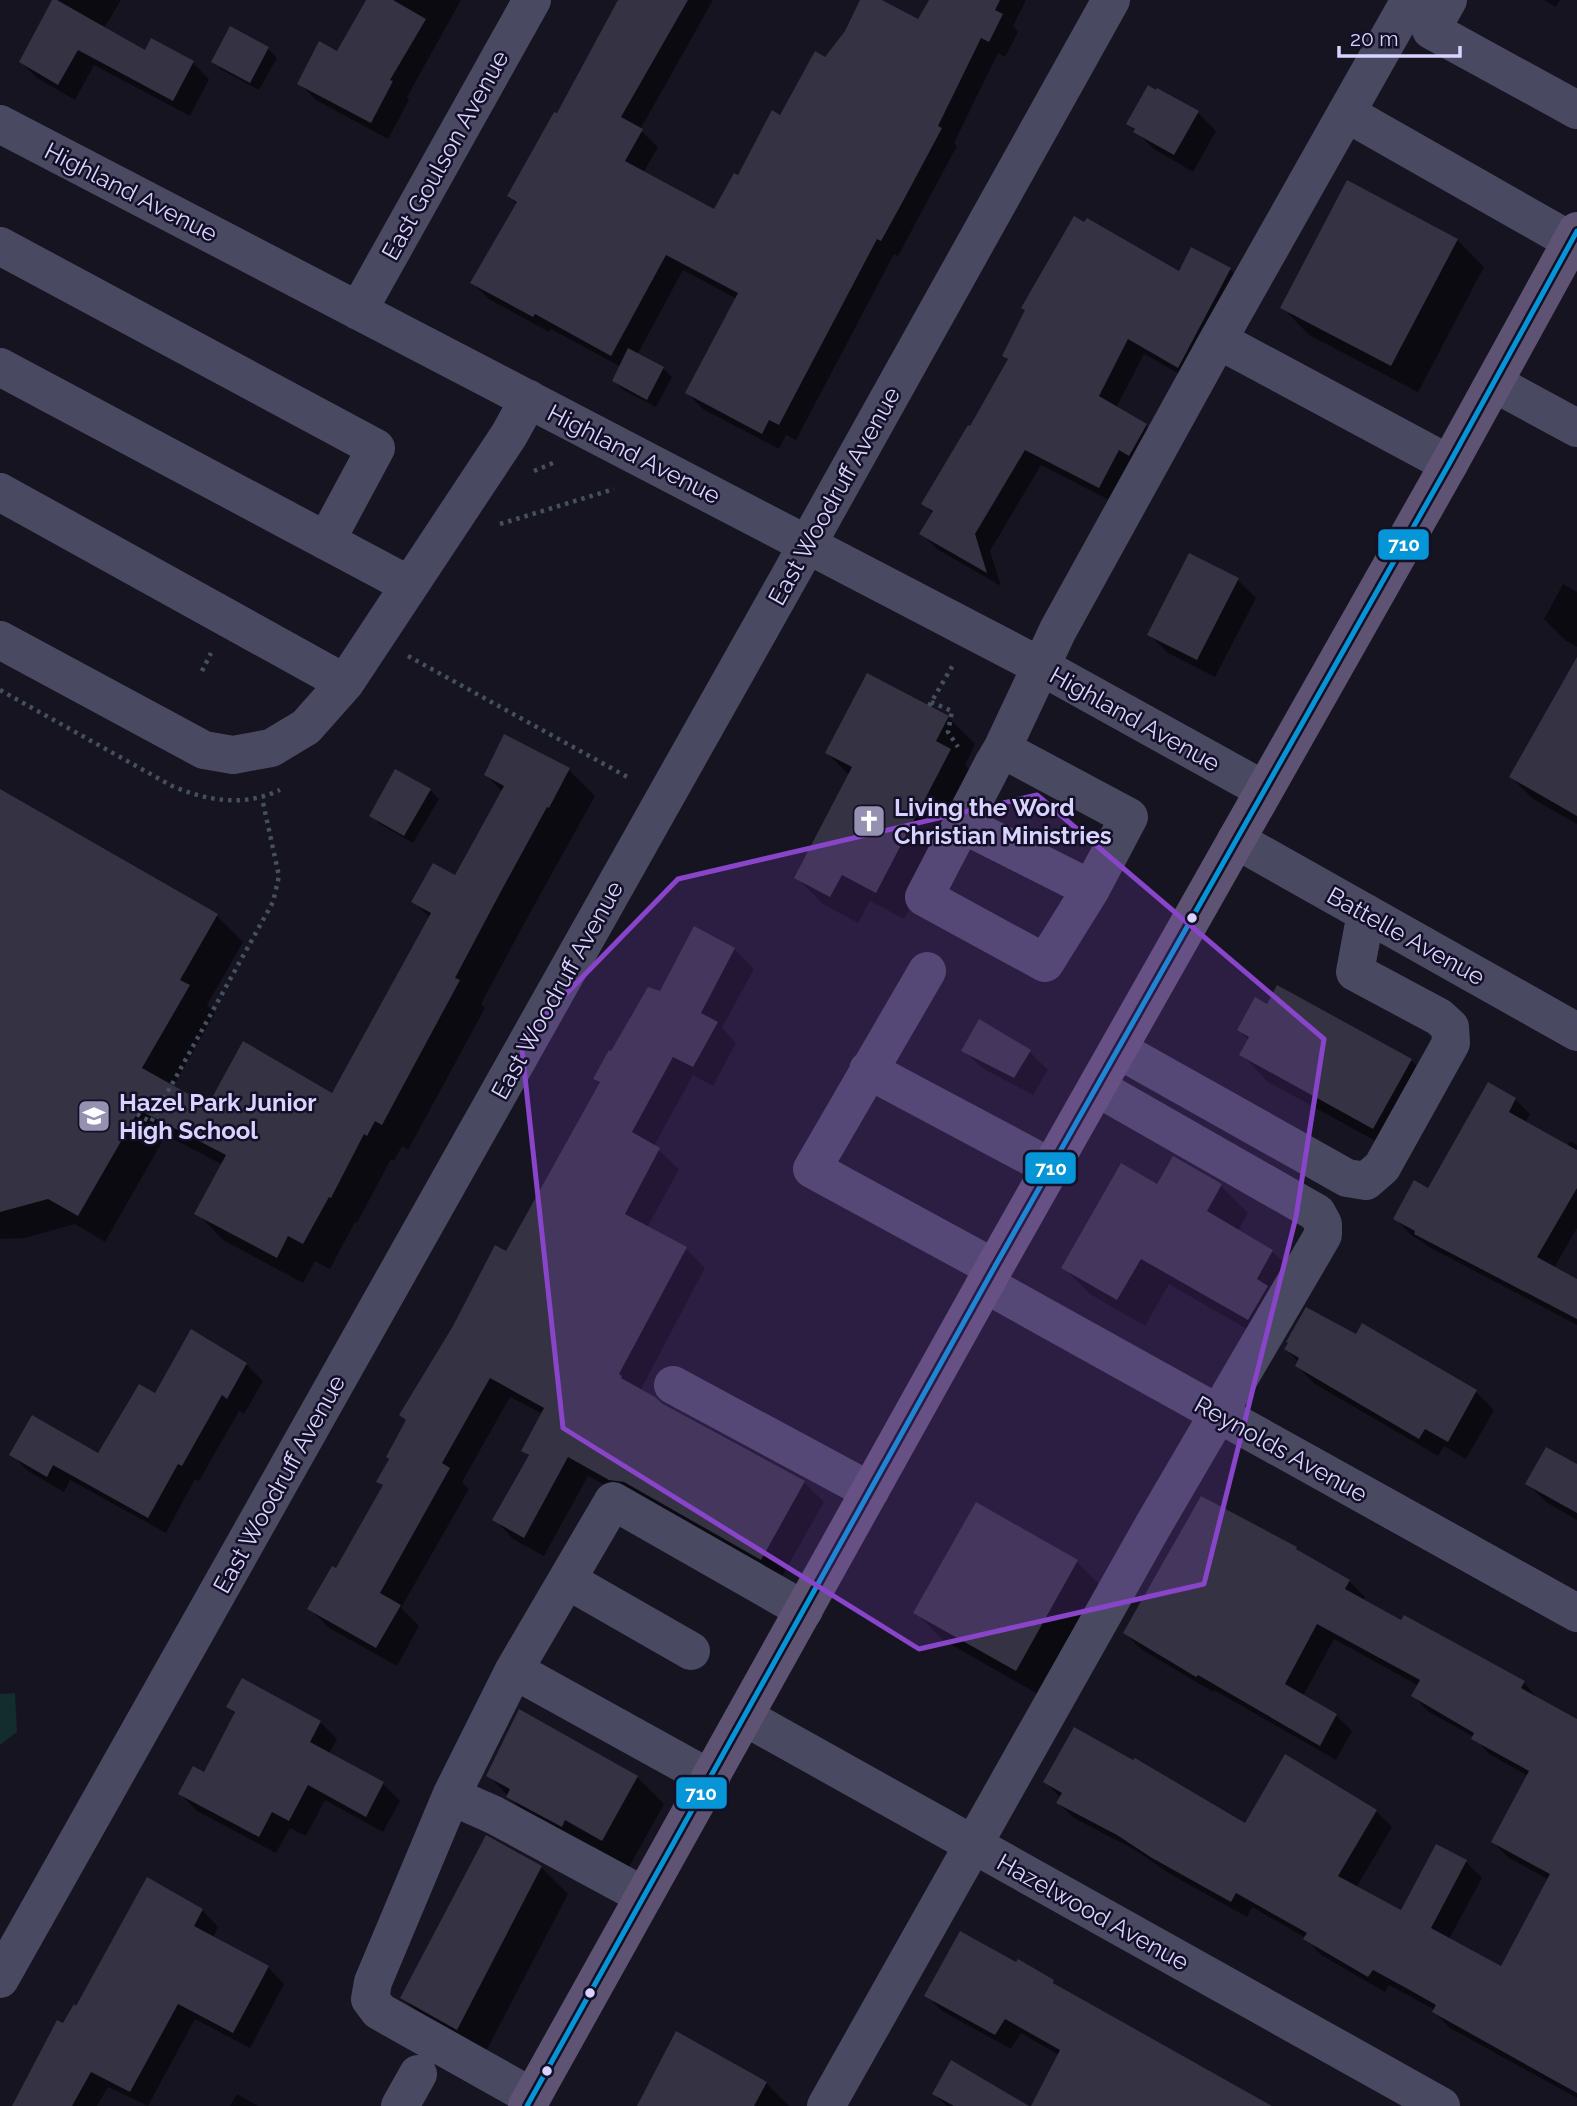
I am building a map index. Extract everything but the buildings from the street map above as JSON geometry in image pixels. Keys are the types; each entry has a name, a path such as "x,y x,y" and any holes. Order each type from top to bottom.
{"main road":[{"path":"530,2101 990,1276 1449,464 1574,236"}],"street":[{"name":"East Goulson Avenue","path":"358,311 533,0"},
{"name":"East Woodruff Avenue","path":"0,1979 1111,0"},
{"path":"984,751 1129,817 1091,889 1045,963 924,897 962,824 984,751 1042,667 1058,630 1217,340 1410,0"},
{"path":"1448,0 1431,30 1577,110"},
{"path":"1346,113 1574,236"},
{"name":"Highland Avenue","path":"0,124 1042,667 1264,790"},
{"path":"0,246 376,448 326,541"},
{"path":"1217,340 1449,464"},
{"path":"0,367 409,585"},
{"path":"1494,383 1577,428"},
{"path":"0,640 204,750 233,755 271,748 306,727 345,683 509,435 529,399"},
{"path":"0,492 345,683"},
{"path":"962,824 1091,889"},
{"name":"Battelle Avenue","path":"1236,840 1577,1031"},
{"path":"1119,1050 1347,1178 1366,1181 1382,1167 1451,1043 1450,1027 1439,1017 1355,972 1366,912"},
{"path":"927,971 868,1070 1052,1168"},
{"name":"Reynolds Avenue","path":"868,1070 812,1169 1218,1414 1577,1614"},
{"path":"826,2106 972,1845 1323,1235 1323,1224 1317,1213 1098,1088"},
{"path":"673,1385 870,1491"},
{"path":"530,2101 379,2011 370,1999 373,1982 452,1796 514,1670 613,1501 804,1610"},
{"path":"567,1580 691,1651"},
{"path":"514,1670 711,1779"},
{"name":"Hazelwood Avenue","path":"745,1717 1441,2106"},
{"path":"452,1796 494,1815 644,1896"}],"path":[{"path":"492,527 614,489"},
{"path":"405,654 665,798"},
{"path":"953,665 930,704 952,711 948,732 960,749 984,751"},
{"path":"137,1114 151,1122 273,902 279,876 262,798"}],"highlighted area":[{"path":"1037,795 1324,1039 1296,1217 1204,1584 919,1649 563,1428 521,1040 678,879"}],"green space":[{"path":"15,1693 17,1732 0,1745 0,1694"}],"transit line":[{"name":"710","path":"527,2106 994,1268 1449,464 1577,231"}],"place":[{"name":"Living the Word Christian Ministries","path":"869,821"},
{"name":"Hazel Park Junior High School","path":"94,1116"}]}
